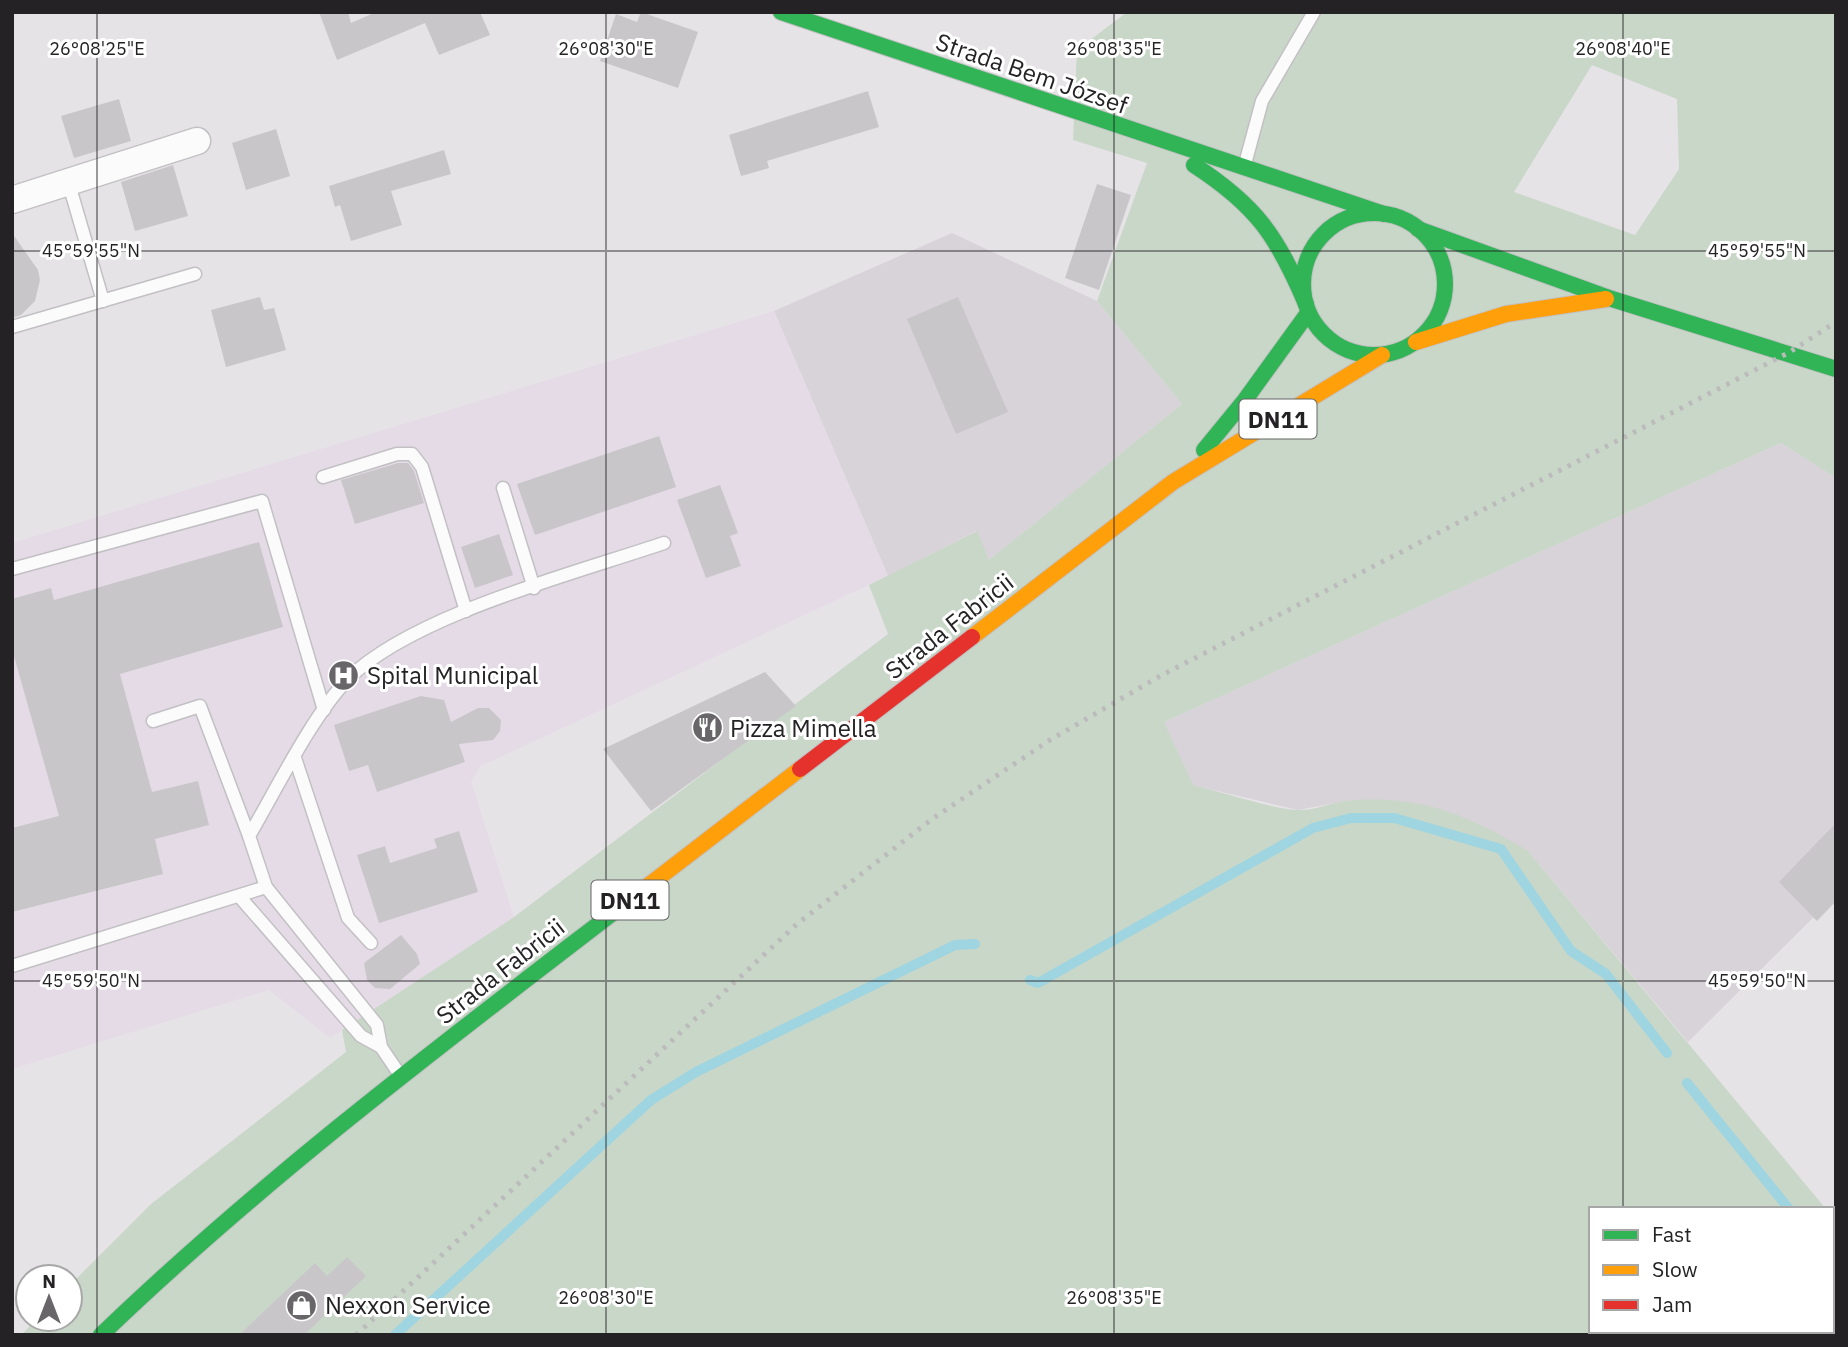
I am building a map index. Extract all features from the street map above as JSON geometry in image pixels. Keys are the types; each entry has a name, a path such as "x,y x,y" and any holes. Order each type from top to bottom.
{"main road":[{"name":"Strada Bem József","path":"781,12 1384,214"},
{"name":"Strada Bem József","path":"1148,137 1228,186 1263,220 1280,243 1307,309"},
{"path":"1382,355 1357,353 1335,343 1317,327 1307,309 1305,267 1313,248 1326,232 1343,220 1384,214"},
{"name":"DN11","path":"1384,214 1418,229 1612,299 1836,369"},
{"name":"DN11","path":"1416,342 1432,327 1441,307 1445,286 1442,264 1433,244 1418,229"},
{"name":"DN11","path":"1382,355 1506,314 1612,299"},
{"name":"Strada Fabricii","path":"1173,482 1235,417 1307,309"},
{"name":"Strada Fabricii","path":"101,1335 180,1259 402,1077 1173,482 1382,355"}],"street":[{"path":"12,200 197,141"}],"lane":[{"path":"1244,168 1262,101 1314,12"},
{"path":"68,181 103,301"},
{"path":"12,327 195,274"},
{"path":"323,477 407,452 418,459 466,611"},
{"path":"503,488 534,587"},
{"path":"12,569 262,501 324,710"},
{"path":"249,836 324,710 349,678 370,661 432,626 466,611 663,543"},
{"path":"153,722 200,706 266,887 377,1024 381,1046 402,1077"},
{"path":"295,758 348,918 371,943"},
{"path":"12,966 266,887"},
{"path":"239,896 361,1036 381,1046"}],"shaded area":[{"path":"952,233 1097,301 1182,404 988,561 976,531 888,576 774,311"},
{"name":"Spital Municipal","path":"774,311 888,576 481,766 471,781 514,917 330,1038 269,990 12,1069 12,543"},
{"path":"1781,443 1836,478 1836,895 1688,1042 1528,851 1346,801 1298,810 1192,785 1164,722"}],"green space":[{"path":"1127,12 1836,12 1836,478 1781,443 1164,722 1193,785 1285,809 1309,809 1345,801 1419,804 1462,817 1528,851 1824,1207 1589,1207 1589,1333 1834,1333 1834,1219 1836,1335 21,1335 84,1333 84,1271 151,1204 346,1052 342,1030 514,917 888,634 869,585 977,531 989,560 1182,404 1097,301 1147,163 1073,140 1077,50","holes":["1592,65 1677,99 1679,169 1635,235 1514,192"]}],"building":[{"path":"319,12 348,12 351,23 376,12 480,12 490,35 439,55 425,23 337,60"},
{"path":"641,12 698,32 678,88 600,61 616,14 637,22"},
{"path":"868,91 879,127 767,161 769,168 741,176 729,135"},
{"path":"119,99 131,141 74,158 61,116"},
{"path":"276,129 290,176 246,190 232,143"},
{"path":"444,150 451,174 391,191 402,225 351,241 340,205 335,207 329,186"},
{"path":"173,165 188,216 135,231 121,182"},
{"path":"1097,184 1131,195 1099,290 1065,278"},
{"path":"12,233 38,270 40,280 35,301 21,315 12,318"},
{"path":"260,297 264,310 274,308 286,350 226,367 211,310"},
{"path":"958,297 1008,412 956,434 907,319"},
{"path":"659,436 676,487 535,535 517,484"},
{"path":"398,463 408,463 414,471 424,503 355,524 341,480"},
{"path":"720,485 738,533 730,536 741,566 706,578 677,500"},
{"path":"499,534 513,575 475,588 461,547"},
{"path":"259,542 283,627 120,674 152,792 198,781 209,825 155,839 163,874 12,912 12,828 59,816 12,649 12,599 51,588 54,600"},
{"name":"Pizza Mimella","path":"765,672 796,706 651,811 603,749"},
{"path":"421,696 444,700 451,722 478,708 489,708 501,720 500,731 493,740 459,744 465,762 377,792 368,765 349,771 334,725"},
{"path":"1836,823 1836,901 1817,921 1779,882"},
{"path":"459,831 478,892 379,923 357,855 385,846 390,863 437,848 434,839"},
{"path":"401,935 417,954 420,964 390,989 375,988 367,980 364,963"},
{"name":"Nexxon Service","path":"347,1257 366,1276 304,1335 239,1335 315,1263 327,1276"}],"waterway":[{"path":"1030,980 1038,983 1313,828 1351,818 1394,818 1501,849 1571,951 1606,974 1667,1053"},
{"path":"395,1335 651,1100 696,1072 955,945 975,944"},
{"path":"1687,1083 1787,1207"}],"railway":[{"path":"356,1335 797,924 932,819 1050,740 1162,675 1788,353 1836,322"}],"traffic: fast":[{"path":"781,12 1384,214"},
{"path":"1194,165 1234,194 1263,224 1285,259 1306,304"},
{"path":"1374,213 1401,219 1424,234 1439,257 1445,284 1439,311 1424,334 1401,349 1374,355 1347,349 1324,334 1309,311 1303,284 1309,257 1324,234 1347,219 1374,213"},
{"path":"1418,229 1612,299 1836,369"},
{"path":"1204,450 1245,400 1308,313"},
{"path":"101,1335 225,1222 289,1168 618,909"}],"traffic: slow":[{"path":"1416,342 1506,314 1606,299"},
{"path":"972,637 1173,482 1382,355"},
{"path":"618,909 800,769"}],"traffic: jam":[{"path":"800,769 972,637"}],"place":[{"name":"Spital Municipal","path":"344,675"},
{"name":"Pizza Mimella","path":"707,728"},
{"name":"Nexxon Service","path":"302,1305"}]}
